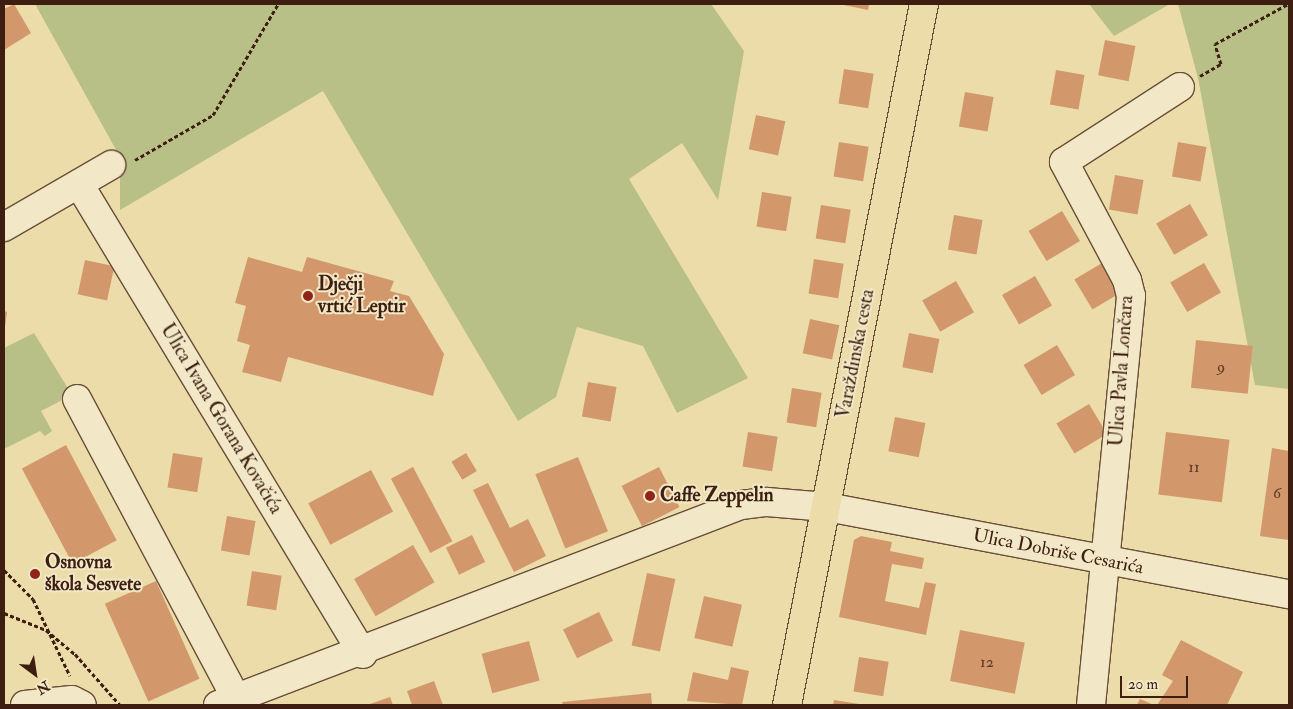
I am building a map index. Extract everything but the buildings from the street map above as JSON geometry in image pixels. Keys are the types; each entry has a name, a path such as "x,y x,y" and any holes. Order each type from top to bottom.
{"main road":[{"name":"Varaždinska cesta","path":"787,705 924,4"}],"street":[{"name":"Ulica Pavla Lončara","path":"1091,705 1107,562 1131,296 1127,280 1064,162 1180,87"},
{"path":"4,227 111,165"},
{"name":"Ulica Ivana Gorana Kovačića","path":"79,184 363,654"},
{"path":"77,399 227,702 363,654 741,505 794,503 827,507"},
{"name":"Ulica Dobriše Cesarića","path":"827,507 1107,562 1289,594"},
{"path":"25,705 77,703"}],"path":[{"path":"111,165 119,167 172,143 213,115 278,4"},
{"path":"1180,87 1220,64 1215,44 1288,4"},
{"path":"4,570 32,599 74,684 77,703"},
{"path":"4,613 46,630 75,654 120,705"}],"green space":[{"path":"35,4 711,4 744,51 718,200 682,143 629,179 748,378 677,413 643,346 577,327 556,397 518,421 323,91 120,210 120,157"},
{"path":"1089,4 1170,4 1114,36"},
{"path":"1178,4 1289,4 1289,389 1255,385 1198,78"},
{"path":"34,333 72,395 41,411 52,431 45,436 40,431 4,449 4,348"}],"place":[{"name":"Dječji vrtić Leptir","path":"308,296"},
{"name":"Caffe Zeppelin","path":"650,496"},
{"name":"Osnovna škola Sesvete","path":"35,574"}]}
